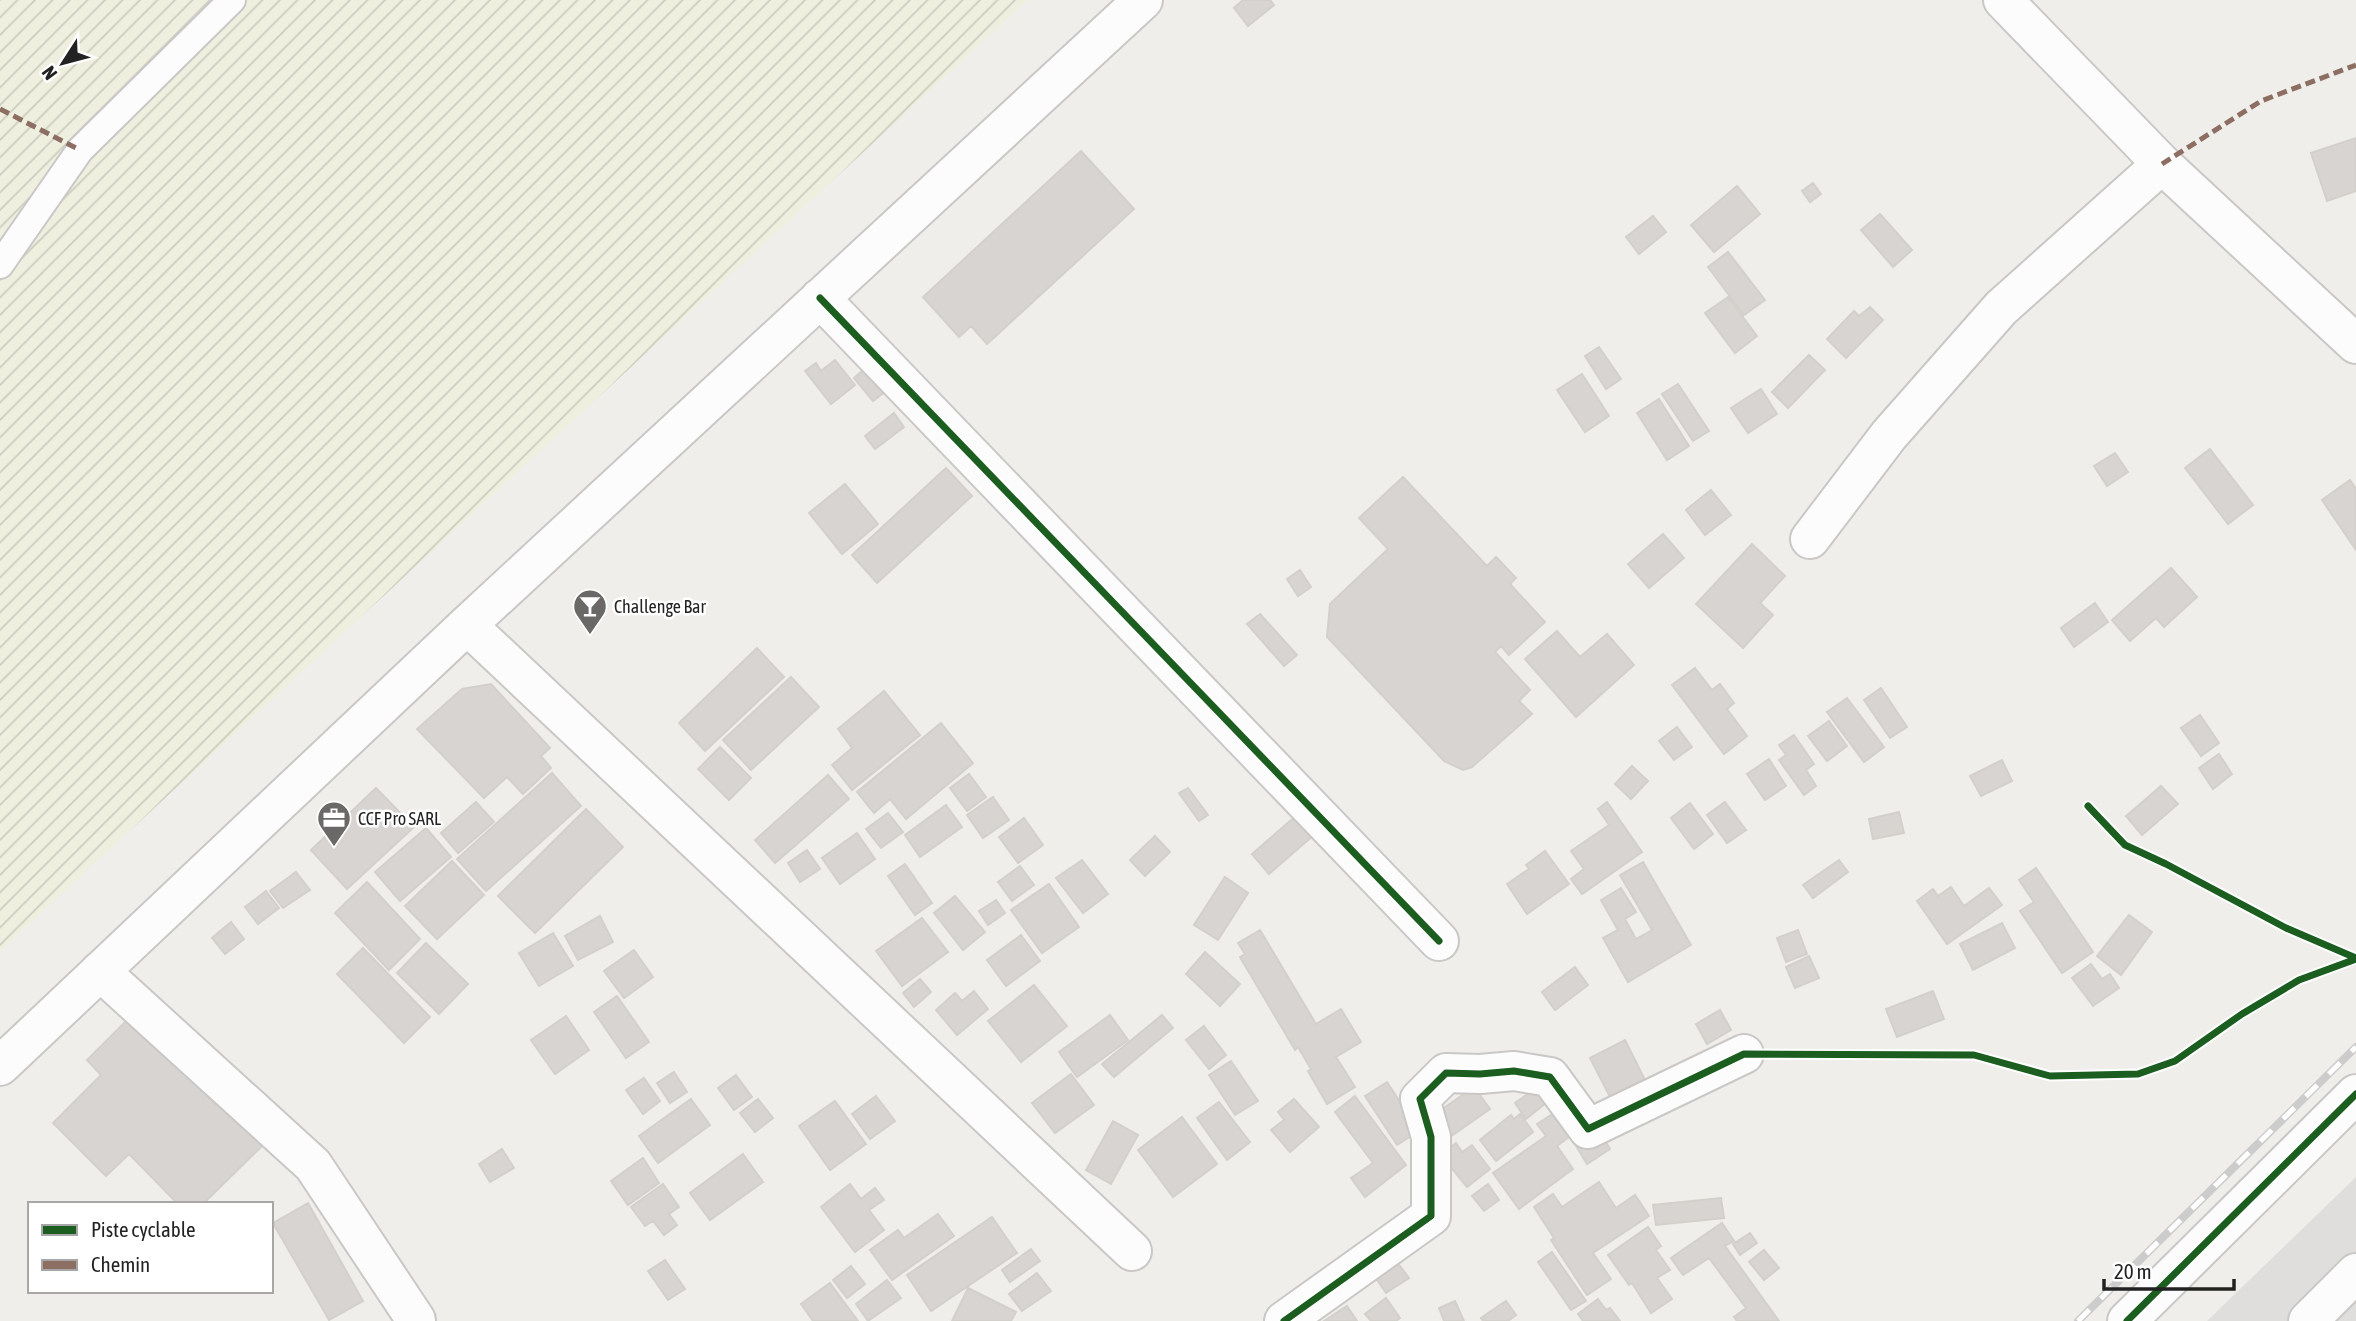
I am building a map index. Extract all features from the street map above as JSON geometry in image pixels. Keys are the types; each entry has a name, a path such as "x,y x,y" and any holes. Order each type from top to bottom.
{"street":[{"path":"0,1066 467,625 1143,0"},
{"path":"2003,0 2162,164 2356,344"},
{"path":"1810,539 1889,435 2001,308 2162,164"},
{"path":"820,298 1440,941"},
{"path":"467,625 1132,1251"},
{"path":"100,971 313,1165 415,1321"},
{"path":"1284,1321 1432,1216 1431,1137 1420,1099 1446,1073 1514,1071 1550,1077 1588,1129 1744,1054"},
{"path":"2127,1321 2356,1094"},
{"path":"2308,1321 2356,1273"}],"lane":[{"path":"0,265 80,150 232,0"}],"shaded area":[{"path":"2356,1177 2356,1321 2207,1321"}],"green space":[{"path":"0,0 1028,0 0,951"}],"building":[{"path":"1243,0 1270,0 1274,5 1248,26 1234,8"},
{"path":"2356,138 2356,191 2327,201 2311,153"},
{"path":"1081,151 1134,209 987,344 971,326 959,337 923,297"},
{"path":"1813,183 1821,194 1810,202 1802,191"},
{"path":"1737,186 1760,214 1714,252 1691,225"},
{"path":"1880,214 1912,250 1893,267 1861,230"},
{"path":"1653,216 1666,232 1639,254 1626,237"},
{"path":"1728,252 1765,300 1744,315 1708,267"},
{"path":"1728,297 1757,336 1735,353 1705,313"},
{"path":"1870,307 1883,320 1846,358 1827,339 1854,311 1859,316"},
{"path":"1599,347 1621,379 1606,389 1585,356"},
{"path":"1809,355 1825,370 1788,408 1772,392"},
{"path":"835,360 855,385 831,404 805,371 816,363 821,371"},
{"path":"871,363 891,387 873,401 854,378"},
{"path":"1582,374 1609,416 1585,432 1557,390"},
{"path":"1678,384 1709,431 1693,441 1662,394"},
{"path":"1761,389 1777,414 1748,433 1731,408"},
{"path":"1659,399 1689,446 1667,460 1637,413"},
{"path":"894,413 904,427 875,449 865,436"},
{"path":"2210,449 2253,505 2228,524 2185,468"},
{"path":"2115,453 2128,472 2107,486 2094,466"},
{"path":"946,468 972,496 877,583 852,555"},
{"path":"1403,477 1487,566 1496,557 1516,578 1510,584 1545,622 1509,655 1501,646 1495,652 1530,690 1519,701 1532,714 1472,767 1463,770 1444,761 1327,637 1330,604 1388,549 1359,518"},
{"path":"2350,480 2356,489 2356,550 2322,500"},
{"path":"845,484 878,524 842,554 809,513"},
{"path":"1711,490 1731,515 1705,535 1686,510"},
{"path":"1663,534 1684,558 1649,588 1628,564"},
{"path":"1752,544 1785,576 1760,603 1773,615 1743,648 1696,604"},
{"path":"2171,568 2197,597 2164,627 2156,618 2130,641 2112,620"},
{"path":"1300,570 1311,587 1298,596 1287,579"},
{"path":"2095,603 2108,622 2074,647 2061,628"},
{"path":"1260,614 1297,655 1284,666 1247,624"},
{"path":"1557,631 1580,657 1607,634 1634,665 1576,717 1525,659"},
{"path":"757,648 784,677 705,751 679,723"},
{"path":"1695,668 1712,690 1720,684 1734,703 1727,709 1747,736 1724,754 1672,685"},
{"path":"791,677 819,707 751,770 723,740"},
{"path":"491,684 550,748 541,756 551,768 523,794 507,777 484,798 417,729 462,689"},
{"path":"1881,688 1907,727 1890,738 1864,700"},
{"path":"884,691 920,735 852,790 832,765 852,748 838,729"},
{"path":"1847,698 1884,747 1864,762 1827,712"},
{"path":"2200,715 2219,743 2201,756 2181,728"},
{"path":"1829,721 1847,746 1827,761 1808,736"},
{"path":"941,723 973,763 906,819 890,799 874,813 857,792"},
{"path":"1677,727 1692,747 1674,760 1659,741"},
{"path":"1794,735 1814,764 1806,770 1816,786 1804,795 1779,760 1786,755 1779,745"},
{"path":"720,747 751,778 729,800 698,769"},
{"path":"2219,754 2232,774 2213,789 2199,768"},
{"path":"1769,759 1786,786 1765,800 1747,774"},
{"path":"2002,760 2012,781 1981,796 1970,776"},
{"path":"1632,766 1648,781 1631,799 1615,784"},
{"path":"552,773 581,806 486,891 457,859"},
{"path":"969,774 986,797 967,811 950,788"},
{"path":"828,775 849,799 775,863 755,840"},
{"path":"2161,786 2178,804 2142,835 2126,816"},
{"path":"376,788 414,827 347,889 311,850"},
{"path":"1188,788 1208,815 1199,821 1179,793"},
{"path":"993,797 1009,820 983,838 967,815"},
{"path":"476,802 494,822 458,853 441,833"},
{"path":"1607,802 1642,852 1582,894 1571,879 1584,869 1571,851 1609,825 1598,809"},
{"path":"1725,802 1746,830 1727,843 1707,815"},
{"path":"1690,803 1713,834 1694,849 1671,818"},
{"path":"946,805 962,827 920,857 905,835"},
{"path":"586,809 623,847 535,933 498,896"},
{"path":"1899,812 1904,833 1873,839 1869,819"},
{"path":"888,813 903,832 881,848 866,829"},
{"path":"1297,815 1314,835 1269,874 1252,854"},
{"path":"1024,818 1043,845 1018,863 999,837"},
{"path":"426,828 451,857 400,901 375,872"},
{"path":"857,833 875,859 840,884 822,858"},
{"path":"1155,836 1170,852 1145,876 1130,860"},
{"path":"807,850 820,869 800,882 788,863"},
{"path":"1545,851 1569,884 1527,914 1507,884 1529,869 1526,865"},
{"path":"1082,860 1108,894 1083,913 1056,878"},
{"path":"1839,860 1848,872 1813,898 1803,885"},
{"path":"452,861 484,895 437,939 405,906"},
{"path":"1643,862 1691,945 1628,982 1603,938 1618,930 1601,900 1621,888 1636,912 1625,919 1636,939 1652,930 1620,875"},
{"path":"905,864 932,903 915,915 888,876"},
{"path":"1020,866 1034,885 1012,901 998,882"},
{"path":"2036,868 2093,952 2062,973 2020,911 2034,902 2019,880"},
{"path":"296,872 310,890 283,908 270,891"},
{"path":"1225,877 1248,893 1218,940 1194,925"},
{"path":"367,882 420,939 389,970 335,913"},
{"path":"1049,884 1079,927 1042,953 1011,910"},
{"path":"1951,887 1964,906 1989,888 2002,905 1947,944 1917,901 1933,889 1938,896"},
{"path":"266,891 279,908 258,924 245,907"},
{"path":"955,896 985,932 963,950 934,913"},
{"path":"996,900 1005,913 988,925 979,911"},
{"path":"2129,915 2152,932 2121,975 2097,956"},
{"path":"600,916 613,942 578,960 565,936"},
{"path":"922,918 948,952 902,986 876,951"},
{"path":"231,922 244,939 225,954 212,938"},
{"path":"2002,923 2015,948 1973,970 1960,944"},
{"path":"1260,930 1316,1024 1341,1009 1361,1042 1336,1057 1355,1087 1327,1104 1298,1047 1295,1050 1240,957 1245,954 1238,943"},
{"path":"1798,930 1807,954 1786,962 1777,938"},
{"path":"553,933 573,966 539,986 519,953"},
{"path":"1021,935 1040,961 1006,986 987,960"},
{"path":"426,943 468,984 439,1014 397,973"},
{"path":"363,948 430,1017 404,1043 337,974"},
{"path":"634,950 653,977 624,998 604,971"},
{"path":"1205,952 1240,984 1220,1006 1186,974"},
{"path":"1809,956 1819,978 1795,988 1786,967"},
{"path":"2091,964 2102,979 2110,974 2119,988 2093,1006 2072,978"},
{"path":"1575,967 1588,985 1555,1010 1542,992"},
{"path":"920,979 931,992 914,1007 903,993"},
{"path":"1034,985 1067,1026 1021,1062 988,1021"},
{"path":"974,991 988,1009 957,1035 936,1010 955,993 962,1001"},
{"path":"1933,991 1944,1019 1897,1037 1886,1009"},
{"path":"617,996 649,1042 626,1058 594,1012"},
{"path":"1720,1010 1731,1030 1707,1044 1696,1024"},
{"path":"132,1015 262,1146 205,1202 176,1202 129,1154 106,1176 53,1123 101,1075 87,1060"},
{"path":"1110,1015 1128,1040 1077,1077 1059,1052"},
{"path":"1162,1015 1173,1028 1114,1077 1102,1064"},
{"path":"566,1016 589,1050 555,1074 531,1040"},
{"path":"1204,1026 1226,1055 1209,1069 1186,1040"},
{"path":"1625,1040 1645,1080 1610,1097 1590,1058"},
{"path":"1231,1061 1258,1101 1235,1115 1209,1075"},
{"path":"674,1072 687,1092 670,1103 657,1083"},
{"path":"1071,1074 1094,1105 1055,1133 1032,1103"},
{"path":"736,1075 752,1097 734,1110 718,1088"},
{"path":"644,1078 660,1101 643,1114 626,1090"},
{"path":"1387,1082 1419,1131 1397,1145 1365,1096"},
{"path":"1474,1087 1490,1109 1447,1139 1431,1117"},
{"path":"1536,1088 1546,1103 1526,1119 1515,1103"},
{"path":"876,1096 895,1121 870,1139 852,1114"},
{"path":"1355,1096 1406,1165 1365,1197 1351,1178 1373,1163 1335,1112"},
{"path":"691,1099 710,1125 658,1163 639,1136"},
{"path":"758,1099 773,1118 755,1132 740,1113"},
{"path":"1294,1099 1319,1127 1290,1152 1271,1130 1284,1120 1278,1112"},
{"path":"835,1101 866,1144 830,1170 799,1126"},
{"path":"1219,1102 1250,1142 1227,1160 1197,1118"},
{"path":"1562,1108 1577,1131 1557,1146 1573,1169 1519,1209 1493,1173 1546,1136 1537,1124"},
{"path":"1520,1114 1533,1132 1496,1161 1480,1140 1511,1115 1514,1119"},
{"path":"1182,1117 1217,1164 1173,1197 1138,1150"},
{"path":"1113,1121 1138,1135 1111,1184 1086,1170"},
{"path":"1598,1129 1610,1149 1587,1164 1575,1144"},
{"path":"1456,1143 1462,1152 1472,1145 1490,1169 1467,1187 1441,1155"},
{"path":"502,1149 514,1168 490,1182 479,1164"},
{"path":"743,1154 763,1182 710,1220 690,1193"},
{"path":"643,1158 659,1183 628,1205 611,1181"},
{"path":"1599,1182 1616,1208 1635,1195 1649,1216 1593,1253 1611,1279 1587,1295 1551,1240 1554,1238 1534,1207 1553,1194 1562,1207"},
{"path":"663,1184 679,1207 669,1214 677,1225 664,1235 653,1221 645,1226 631,1207"},
{"path":"850,1184 861,1199 875,1188 884,1200 869,1210 884,1230 855,1252 821,1207"},
{"path":"1488,1184 1499,1200 1484,1211 1472,1196"},
{"path":"1721,1198 1724,1218 1656,1225 1653,1205"},
{"path":"308,1203 363,1301 329,1320 273,1223"},
{"path":"938,1214 954,1236 892,1280 870,1250 898,1230 904,1238"},
{"path":"992,1217 1017,1253 931,1311 907,1275"},
{"path":"1722,1223 1734,1241 1725,1246 1779,1321 1737,1321 1734,1317 1746,1308 1709,1258 1683,1275 1671,1258"},
{"path":"1648,1227 1661,1246 1656,1250 1670,1270 1657,1278 1672,1299 1651,1313 1632,1283 1629,1285 1608,1255"},
{"path":"1750,1233 1757,1243 1740,1255 1733,1244"},
{"path":"1031,1249 1040,1261 1010,1282 1002,1270"},
{"path":"1764,1250 1779,1268 1764,1280 1749,1262"},
{"path":"1552,1252 1586,1301 1571,1310 1538,1262"},
{"path":"665,1260 685,1289 668,1300 648,1271"},
{"path":"1397,1262 1409,1278 1386,1293 1375,1277"},
{"path":"851,1266 865,1284 847,1298 833,1280"},
{"path":"1037,1273 1051,1291 1022,1311 1009,1294"},
{"path":"887,1280 901,1298 868,1321 856,1304"},
{"path":"830,1283 858,1321 813,1321 801,1304"},
{"path":"968,1288 1016,1312 1011,1321 952,1321"},
{"path":"1386,1298 1400,1318 1396,1321 1371,1321 1365,1314"},
{"path":"1598,1299 1606,1310 1610,1308 1620,1321 1583,1321 1578,1314"},
{"path":"1455,1301 1464,1321 1444,1321 1439,1308"},
{"path":"1506,1301 1516,1315 1508,1321 1483,1321 1481,1318"},
{"path":"1347,1306 1357,1321 1324,1321"}],"railway":[{"path":"2078,1321 2356,1047"}],"marked path":[{"path":"2162,164 2261,101 2356,65"},
{"path":"0,109 80,150"}],"cycle path":[{"path":"820,298 1439,941"},
{"path":"2088,806 2125,845 2286,928 2356,958"},
{"path":"1284,1321 1431,1216 1431,1137 1420,1099 1446,1073 1514,1071 1550,1077 1588,1129 1744,1054 1974,1055 2050,1076 2138,1074 2175,1061 2242,1014 2299,980 2356,959"},
{"path":"2127,1321 2356,1094"}],"place":[{"name":"Challenge Bar","path":"590,636"},
{"name":"CCF Pro SARL","path":"334,848"}]}
